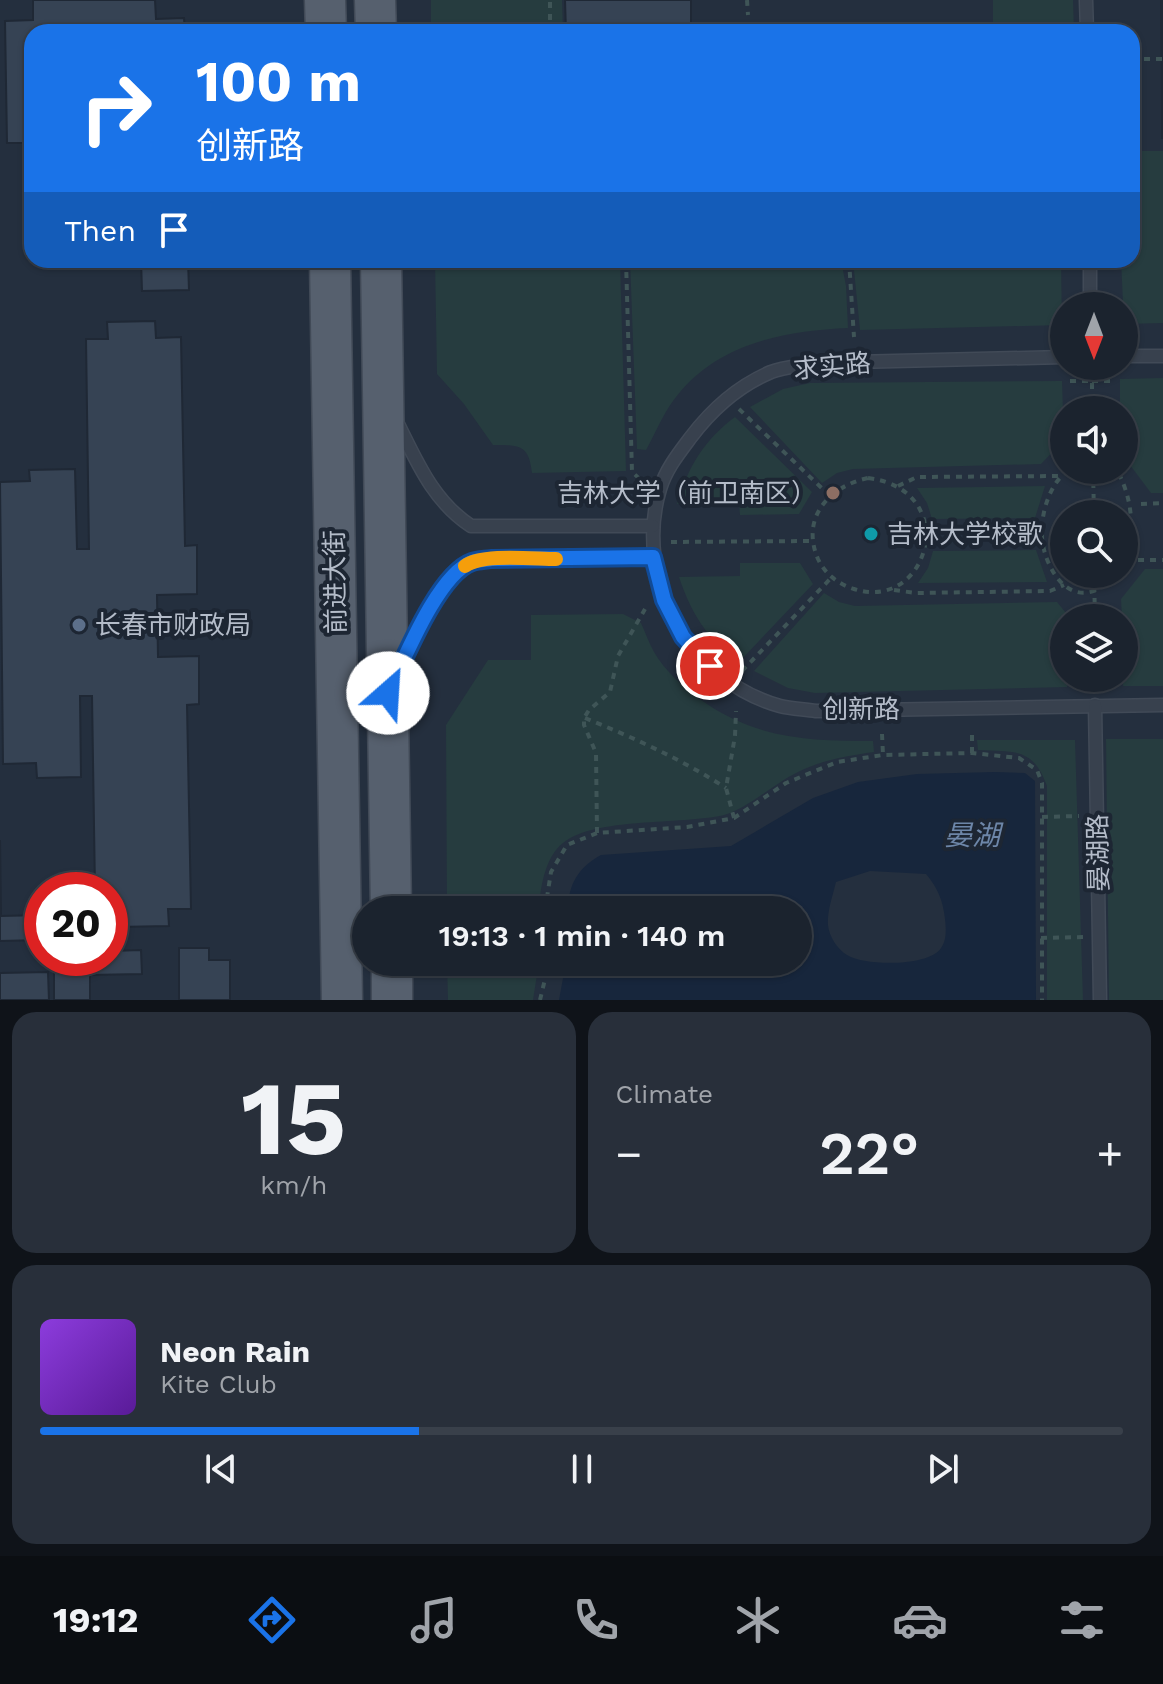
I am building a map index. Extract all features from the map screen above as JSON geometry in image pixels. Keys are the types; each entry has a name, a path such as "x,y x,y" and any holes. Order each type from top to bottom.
{"main road":[{"path":"325,0 326,24"},
{"path":"375,0 376,24"},
{"name":"前进大街","path":"330,268 342,1000"},
{"name":"前进大街","path":"381,268 391,896"},
{"path":"392,976 392,1000"}],"lane":[{"path":"1086,0 1087,24"},
{"path":"1090,268 1090,292"},
{"path":"1138,356 1163,356"},
{"name":"求实路","path":"653,542 660,488 673,461 728,397 774,371 813,363 1050,357"},
{"path":"384,394 427,483 455,516 471,526 653,526"},
{"name":"创新路","path":"653,542 653,557 664,600 683,637 710,666 731,682 780,706 816,711 1163,705"},
{"path":"388,693 427,612 452,577 471,562 491,559 653,557"},
{"name":"晏湖路","path":"1095,705 1100,1000"}],"path":[{"path":"550,0 550,24"},
{"path":"747,0 748,15"},
{"path":"1140,59 1162,59"},
{"path":"626,268 632,472 642,481"},
{"path":"850,268 854,337"},
{"path":"1070,381 1114,381"},
{"path":"1092,381 1092,396"},
{"path":"728,397 830,496"},
{"path":"898,486 917,477 1050,476"},
{"path":"894,590 912,574 922,558 927,539 925,520 917,503 898,486 868,478 850,482 821,505 814,523 813,541 818,559 843,586 860,591 916,593 1050,591 1057,588"},
{"path":"1050,565 1041,532 1056,484"},
{"path":"1136,494 1143,516"},
{"path":"1141,504 1163,503"},
{"path":"653,542 813,541"},
{"path":"1140,552 1138,560 1163,560"},
{"path":"731,682 832,577"},
{"path":"1071,588 1078,591 1109,589"},
{"path":"1095,588 1095,604"},
{"path":"597,833 596,753 584,718 610,692 618,656 645,609"},
{"path":"734,818 726,788 736,711"},
{"path":"584,718 639,740 726,788"},
{"path":"882,734 883,755"},
{"path":"972,734 972,753"},
{"path":"547,896 551,872 567,845 597,833 687,827 734,818 786,783 837,762 883,755 972,753 1019,758 1037,770 1042,783 1042,1000"},
{"path":"1042,817 1097,816"},
{"path":"1041,938 1099,936"},
{"path":"540,1000 546,976"}],"green space":[{"path":"431,0 562,0 563,24 431,24"},
{"path":"993,0 1073,0 1074,24 993,24"},
{"path":"1140,151 1163,151 1163,323 1138,324 1138,292 1122,292 1121,268 1140,268"},
{"path":"435,268 620,268 626,471 532,473 525,451 516,446 493,445 464,404 437,374"},
{"path":"630,268 843,268 848,328 774,337 751,344 708,366 669,407 646,450 637,449"},
{"path":"854,268 1061,268 1061,292 1050,292 1050,325 860,330"},
{"path":"1163,378 1163,493 1151,493 1138,476 1138,396 1120,396 1120,380"},
{"path":"1062,381 1063,396 1050,396 1050,455 1041,464 853,469 837,473 822,483 750,407 783,389 810,383"},
{"path":"735,417 812,492 799,514 740,515 739,503 677,504 698,455 714,435"},
{"path":"1045,486 1035,518 932,519 927,503 917,488"},
{"path":"1036,550 1047,582 918,583 928,568 933,551"},
{"path":"740,563 800,563 813,584 739,662 718,644 702,624 679,577 740,576"},
{"path":"1145,569 1163,569 1163,686 1138,686 1138,604 1121,604 1121,599 1130,588 1138,588 1138,578"},
{"path":"824,593 839,602 855,606 1057,602 1059,604 1050,604 1050,687 815,693 788,688 754,671"},
{"path":"623,614 641,623 654,652 675,678 722,713 742,723 784,735 873,741 874,752 807,768 724,815 616,825 577,835 563,843 552,856 541,896 447,896 446,725 488,660 531,660 531,615"},
{"path":"1106,739 1163,739 1163,1000 1109,1000"},
{"path":"977,740 1075,740 1083,1000 1047,1000 1047,786 1029,758 1012,752 978,750"},
{"path":"447,976 537,976 533,1000 448,1000"}],"water":[{"name":"晏湖","path":"995,772 1025,773 1035,781 1036,1000 559,1000 563,976 812,976 812,896 570,896 573,884 581,871 601,855 731,846 813,798 858,782 917,774","holes":["870,871 926,874 943,906 946,934 941,948 934,954 924,959 881,963 855,959 837,946 828,925 836,882"]}],"building":[{"path":"33,0 155,0 156,19 184,18 184,24 24,24 24,143 7,143 5,21 33,20"},
{"path":"565,0 691,0 691,24 566,24"},
{"path":"1163,0 1163,138 1162,138"},
{"path":"141,268 188,268 189,290 142,291"},
{"name":"长春市财政局","path":"155,321 156,338 181,337 185,546 197,545 197,594 157,595 158,657 199,656 199,704 187,705 191,909 168,909 169,926 128,927 128,872 95,872 92,696 80,696 81,777 37,778 36,763 3,764 0,482 30,481 29,470 75,469 77,549 89,549 86,339 108,339 107,322"},
{"path":"0,840 1,916 24,915 24,940 0,941"},
{"path":"179,948 209,948 209,960 230,960 230,1000 179,1000"},
{"path":"128,950 141,950 142,974 128,974"},
{"path":"0,973 48,976 49,1000 0,1000"},
{"path":"54,976 90,976 90,1000 54,1000"}],"slow traffic":[{"path":"465,566 491,559 556,559"}],"place":[{"name":"吉林大学（前卫南区）","path":"833,493"},
{"name":"吉林大学校歌","path":"871,534"},
{"name":"长春市财政局","path":"79,625"}],"route":[{"path":"388,693 427,612 452,577 471,562 491,559 653,557 664,600 683,637 710,666"}]}
